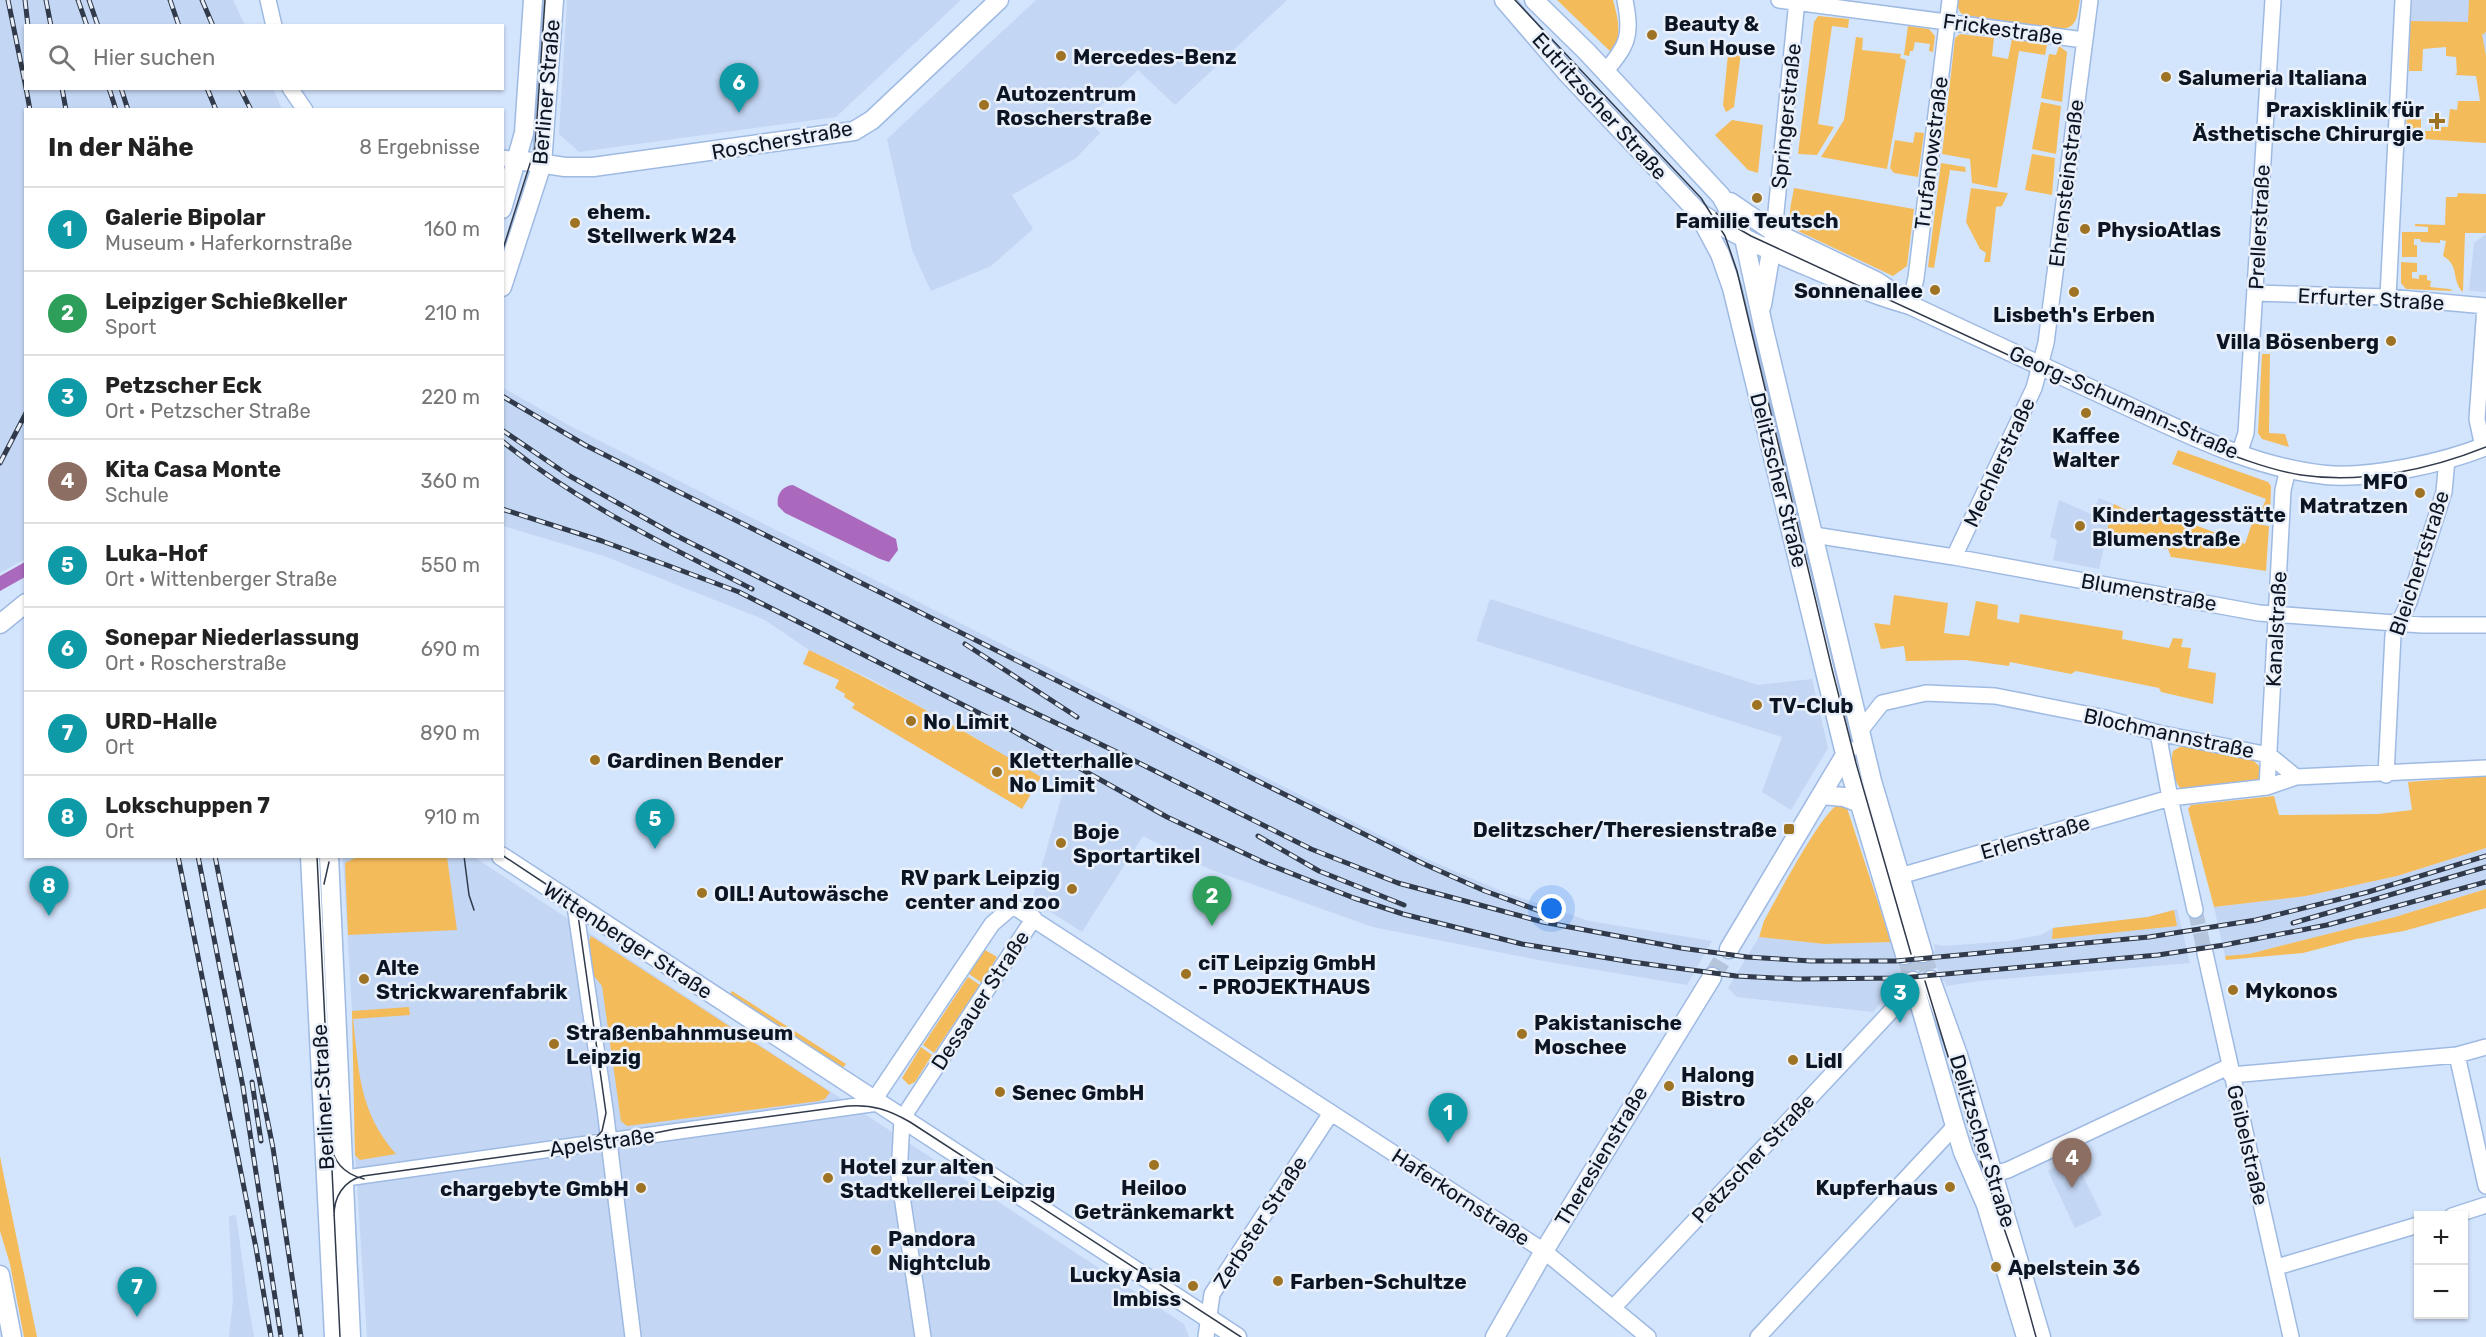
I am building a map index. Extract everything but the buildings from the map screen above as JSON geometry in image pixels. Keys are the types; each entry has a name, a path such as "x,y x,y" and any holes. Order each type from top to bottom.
{"main road":[{"name":"Berliner Straße","path":"504,196 510,159 526,116 533,0"},
{"name":"Berliner Straße","path":"504,281 542,164 554,0"},
{"name":"Roscherstraße","path":"510,159 565,167 593,167 854,131 872,120 999,0"},
{"name":"Eutritzscher Straße","path":"1504,0 1572,78 1697,211"},
{"name":"Eutritzscher Straße","path":"1534,0 1721,196"},
{"name":"Georg-Schumann-Straße","path":"1721,196 1774,232 1876,281 1910,305"},
{"name":"Delitzscher Straße","path":"1697,211 1720,254 1732,288 1845,754 1859,802 1914,954 1900,876 1860,731 1760,314 1744,238 1721,196"},
{"name":"Georg-Schumann-Straße","path":"1697,211 1772,251 1867,292 1910,305 2185,433 2239,454 2288,469 2315,474 2351,476 2447,459 2485,446"},
{"path":"1760,314 1774,232"},
{"path":"0,609 24,597"},
{"path":"0,624 24,605"},
{"path":"1729,949 1860,731"},
{"path":"1821,795 1844,797 1859,802"},
{"name":"Berliner Straße","path":"310,858 334,1180 351,1337"},
{"name":"Berliner Straße","path":"330,858 334,1337"},
{"name":"Wittenberger Straße","path":"504,858 1237,1337"},
{"name":"Theresienstraße","path":"1495,1337 1544,1251 1712,977"},
{"name":"Delitzscher Straße","path":"2025,1337 1986,1205 1963,1152 1955,1126 1922,981 1958,1055 2041,1337"},
{"path":"0,1275 12,1337"}],"street":[{"path":"268,0 274,24"},
{"path":"1605,72 1624,48 1630,25 1625,0"},
{"name":"Frickestraße","path":"1779,0 2084,40"},
{"name":"Trufanowstraße","path":"1910,305 1916,278 1950,0"},
{"name":"Ehrensteinstraße","path":"2041,366 2046,343 2090,0"},
{"name":"Prellerstraße","path":"2239,454 2246,433 2272,0"},
{"path":"2388,297 2403,0"},
{"name":"Springerstraße","path":"1774,232 1797,1"},
{"path":"291,90 304,108"},
{"name":"Erfurter Straße","path":"2255,293 2388,297 2485,307"},
{"path":"2485,307 2477,419 2485,446"},
{"name":"Mechlerstraße","path":"1954,557 2034,388 2041,366"},
{"name":"Bleichertstraße","path":"2386,775 2393,635 2409,602 2444,492 2447,459"},
{"name":"Kanalstraße","path":"2267,787 2283,490 2288,469"},
{"name":"Blumenstraße","path":"1814,535 1954,557 2276,615 2422,625 2486,625"},
{"name":"Blochmannstraße","path":"1853,702 1882,702 1926,693 1995,696 2101,717 2158,733 2270,755 2296,777"},
{"path":"1860,731 1882,702"},
{"path":"2158,733 2169,798 2196,910"},
{"path":"2296,777 2386,775 2486,768"},
{"name":"Erlenstraße","path":"1900,876 2169,798 2267,787 2296,777"},
{"path":"575,906 609,1141 633,1337"},
{"name":"Dessauer Straße","path":"876,1102 992,924 1013,906 1034,918 902,1119"},
{"name":"Haferkornstraße","path":"1034,918 1544,1251 1648,1337"},
{"name":"Geibelstraße","path":"2205,953 2291,1337"},
{"name":"Petzscher Straße","path":"1613,1308 1894,1008"},
{"path":"1994,1174 2008,1170 2231,1070 2457,1055 2486,1047"},
{"path":"2457,1055 2486,1186"},
{"name":"Apelstraße","path":"334,1180 876,1102"},
{"name":"Zerbster Straße","path":"1206,1337 1212,1294 1331,1113"},
{"path":"902,1119 899,1176 923,1337"},
{"path":"1758,1337 1955,1126"},
{"path":"2465,1211 2486,1205"},
{"path":"2277,1267 2414,1226"}],"shaded area":[{"path":"0,0 233,0 245,24 24,24 24,90 273,90 282,108 24,108 24,560 0,573"},
{"path":"567,0 961,0 836,117 579,152 559,134"},
{"path":"1036,0 1287,0 1175,105 1138,70 1087,119 1100,133 1076,158 1012,195 1033,229 991,266 931,291 912,250 887,139"},
{"path":"1557,0 1613,0 1618,21 1618,34 1611,52"},
{"path":"1955,0 2080,0 2074,22 2068,28 2062,29 1964,15 1960,12"},
{"path":"2411,0 2486,0 2486,131 2469,32 2410,29"},
{"path":"2469,0 2486,0 2486,32 2482,35 2486,56 2486,143 2406,138 2407,108 2418,109 2417,115 2421,119 2421,131 2431,131 2431,127 2448,127 2450,109 2457,110 2458,101 2480,101 2476,76 2455,75 2457,73 2456,57 2446,56 2446,47 2423,49 2422,71 2409,71 2410,21 2468,22"},
{"path":"1818,16 1849,19 1848,28 1832,26 1818,124 1834,127 1817,155 1798,154 1814,22"},
{"path":"1908,26 1929,29 1935,36 1933,52 1929,51 1930,44 1915,42 1909,56 1904,55"},
{"path":"1960,34 1994,38 1992,56 2008,59 2012,39 2047,45 2045,55 2019,51 1997,188 1972,183 1970,159 1942,154 1955,38"},
{"path":"1856,37 1863,38 1862,50 1901,54 1900,58 1906,60 1887,169 1821,157 1844,120"},
{"path":"1729,44 1742,45 1734,107 1726,112 1723,105"},
{"path":"2059,46 2067,52 2062,102 2041,98 2049,54 2056,55"},
{"path":"2041,102 2061,106 2056,154 2032,149"},
{"path":"1732,120 1763,125 1758,173 1748,170 1715,135"},
{"path":"1915,132 1924,133 1918,177 1894,173 1890,168 1895,140 1913,143"},
{"path":"2032,154 2055,158 2052,195 2025,190"},
{"path":"1941,163 1965,167 1966,172 1950,170 1934,268 1928,267"},
{"path":"1794,188 1914,209 1907,266 1893,276 1796,230 1790,216"},
{"path":"1971,188 2008,193 2002,206 1996,207 1990,262 1984,262 1986,253 1980,249 1966,222"},
{"path":"2458,193 2486,194 2486,233 2465,233 2463,292 2457,283 2452,264 2443,256 2446,241 2421,242 2420,239 2414,239 2414,245 2417,245 2417,257 2402,257 2402,232 2428,232 2428,227 2415,226 2415,224 2445,225 2446,197 2457,197"},
{"path":"2486,234 2486,292 2469,291 2474,243"},
{"path":"2401,262 2417,263 2417,272 2412,272 2412,278 2419,279 2419,275 2427,275 2427,280 2431,281 2430,287 2453,291 2406,289 2401,283"},
{"path":"2262,354 2270,354 2269,433 2285,434 2289,447 2262,439 2258,433"},
{"path":"504,388 572,427 1427,859 1501,891 1589,921 1712,941 1687,985 1549,962 1373,927 1209,869 1143,836 1082,932 1032,900 1063,792 971,735 871,679 809,650 765,620 604,556 504,526"},
{"path":"2178,450 2268,482 2271,486 2270,523 2253,517 2254,513 2260,514 2266,499 2172,464"},
{"path":"793,485 896,539 898,550 889,562 785,513 778,506 778,498 783,489"},
{"name":"Kindertagesstätte Blumenstraße","path":"2099,498 2114,504 2099,569 2053,560 2057,540 2050,537 2059,500 2091,514"},
{"path":"2114,504 2152,523 2158,511 2245,544 2252,523 2269,526 2266,571 2171,557 2168,549 2105,538"},
{"path":"24,563 24,578 0,591 0,576"},
{"path":"1894,595 1948,603 1944,633 1969,636 1976,601 1998,605 1997,619 2019,623 2020,614 2123,631 2122,639 2169,648 2173,638 2183,639 2181,647 2191,648 2188,668 2216,673 2213,704 2161,692 2159,688 2076,671 2071,674 2010,662 2009,666 1965,660 1906,661 1904,646 1881,649 1874,623 1890,625"},
{"path":"1490,599 1758,685 1812,679 1828,748 1791,810 1762,792 1782,737 1476,641"},
{"name":"No Limit","path":"809,650 927,710 1041,777 1022,809 852,708 855,704 835,688 839,680 803,664"},
{"path":"2183,745 2252,759 2262,769 2260,778 2256,782 2182,790 2174,777 2172,761 2173,751"},
{"path":"2486,776 2486,848 2397,876 2306,896 2214,907 2188,809 2191,805 2274,796 2279,815 2378,814 2412,810 2408,782"},
{"path":"1839,804 1846,805 1891,942 1824,944 1759,937 1764,921 1800,857 1822,822"},
{"path":"2486,848 2486,889 2395,917 2249,954 2225,956 2214,907 2306,896 2397,876"},
{"path":"355,858 447,858 457,930 348,935 345,863"},
{"path":"476,858 1184,1324 1189,1337 367,1337 355,1155 352,1011 343,859"},
{"path":"2486,889 2486,908 2404,931 2356,939 2303,953 2226,960 2225,956 2249,954 2395,917"},
{"path":"2177,909 2190,963 1979,981 1946,986 1944,981 1941,981 1932,951 1935,951 1934,944 1944,946 2009,941 2041,935 2053,928 2148,917"},
{"path":"2174,910 2177,926 2052,939 2053,928 2148,917"},
{"path":"591,936 830,1092 825,1099 819,1101 627,1126 621,1121 602,986 594,976 589,941"},
{"path":"1759,937 1824,944 1891,942 1904,984 1896,985 1873,1012 1737,997 1728,988"},
{"path":"985,950 997,957 982,983 969,974"},
{"path":"968,977 980,985 934,1053 923,1045"},
{"path":"732,991 846,1064 842,1069 730,994"},
{"path":"409,1007 410,1015 353,1019 359,1074 368,1107 375,1123 396,1154 360,1160 355,1155 352,1011"},
{"path":"921,1047 932,1055 915,1082 909,1085 902,1078"},
{"path":"0,1156 37,1337 24,1337 10,1264 0,1231"},
{"path":"2074,1158 2102,1215 2075,1228 2048,1171"},
{"path":"236,1215 254,1337 229,1337 233,1300 229,1216"}],"tunnel":[{"path":"2195,910 2205,953"},
{"path":"1712,977 1729,949"},
{"path":"1923,953 1931,980"},
{"path":"1905,955 1913,981"}],"tram line":[{"path":"504,246 535,148 545,0"},
{"path":"1515,0 1701,198 1725,236 1737,271 1856,763 1911,954"},
{"path":"1716,213 1751,236 2175,432 2269,468 2324,477 2371,476 2442,462 2486,447"},
{"path":"504,856 567,898 578,915 606,1113 602,1131 589,1145"},
{"path":"317,858 340,1337"},
{"path":"464,858 469,895 474,910"},
{"path":"324,884 329,862"},
{"path":"1925,981 1976,1148 2014,1257 2036,1337"},
{"path":"334,1216 334,1209 341,1191 350,1182 363,1176 609,1142 675,1129 848,1106 873,1107 910,1122 1241,1337"},
{"path":"330,1139 333,1153 340,1165 350,1174 364,1179"}],"railway":[{"path":"8,0 24,78"},
{"path":"25,0 28,24"},
{"path":"46,0 51,24"},
{"path":"78,0 86,24"},
{"path":"89,0 97,24"},
{"path":"170,0 178,24"},
{"path":"202,0 212,24"},
{"path":"26,90 30,108"},
{"path":"62,90 66,108"},
{"path":"110,90 115,108"},
{"path":"122,90 127,108"},
{"path":"208,90 215,108"},
{"path":"241,90 250,108"},
{"path":"504,397 585,445 1424,864 1485,891 1556,917"},
{"path":"0,463 24,417"},
{"path":"504,431 568,475 673,534 901,649 1121,754 1311,849 1398,883 1543,922 1681,948 1747,957 1811,961 1896,961 2149,937 2256,920 2368,892 2486,856"},
{"path":"504,443 561,484 623,522 752,589"},
{"path":"504,510 602,541 739,592 997,722 1167,817 1265,863 1354,898 1403,914 1522,944 1736,976 1798,979 1901,978 2158,955 2224,945 2327,925 2486,882"},
{"path":"965,644 1077,717"},
{"path":"1258,836 1319,871 1404,905"},
{"path":"178,858 256,1248 271,1337"},
{"path":"198,858 243,1087 281,1337"},
{"path":"215,858 273,1148 301,1337"},
{"path":"2293,923 2486,867"},
{"path":"252,1082 261,1141"}],"place":[{"name":"Beauty & Sun House","path":"1652,35"},
{"name":"Mercedes-Benz","path":"1061,56"},
{"name":"Salumeria Italiana","path":"2166,77"},
{"name":"Autozentrum Roscherstraße","path":"984,105"},
{"name":"Sonepar Niederlassung","path":"739,113"},
{"name":"Praxisklinik für Ästhetische Chirurgie","path":"2437,121"},
{"name":"Familie Teutsch","path":"1757,198"},
{"name":"ehem. Stellwerk W24","path":"575,223"},
{"name":"PhysioAtlas","path":"2085,229"},
{"name":"Sonnenallee","path":"1935,290"},
{"name":"Lisbeth's Erben","path":"2074,292"},
{"name":"Villa Bösenberg","path":"2391,341"},
{"name":"Kaffee Walter","path":"2086,413"},
{"name":"MFO Matratzen","path":"2420,493"},
{"name":"Kindertagesstätte Blumenstraße","path":"2080,526"},
{"name":"TV-Club","path":"1757,705"},
{"name":"No Limit","path":"911,721"},
{"name":"Gardinen Bender","path":"595,760"},
{"name":"Kletterhalle No Limit","path":"997,772"},
{"name":"Delitzscher/Theresienstraße","path":"1789,829"},
{"name":"Boje Sportartikel","path":"1061,843"},
{"name":"Luka-Hof","path":"655,849"},
{"name":"RV park Leipzig center and zoo","path":"1072,889"},
{"name":"OIL! Autowäsche","path":"702,893"},
{"name":"Lokschuppen 7","path":"49,916"},
{"name":"Leipziger Schießkeller","path":"1212,926"},
{"name":"ciT Leipzig GmbH - PROJEKTHAUS","path":"1186,974"},
{"name":"Alte Strickwarenfabrik","path":"364,979"},
{"name":"Mykonos","path":"2233,990"},
{"name":"Petzscher Eck","path":"1900,1023"},
{"name":"Pakistanische Moschee","path":"1522,1034"},
{"name":"Straßenbahnmuseum Leipzig","path":"554,1044"},
{"name":"Lidl","path":"1793,1060"},
{"name":"Halong Bistro","path":"1669,1086"},
{"name":"Senec GmbH","path":"1000,1092"},
{"name":"Galerie Bipolar","path":"1448,1143"},
{"name":"Heiloo Getränkemarkt","path":"1154,1165"},
{"name":"Hotel zur alten Stadtkellerei Leipzig","path":"828,1178"},
{"name":"Kupferhaus","path":"1950,1187"},
{"name":"chargebyte GmbH","path":"641,1188"},
{"name":"Kita Casa Monte","path":"2072,1188"},
{"name":"Pandora Nightclub","path":"876,1250"},
{"name":"Apelstein 36","path":"1996,1267"},
{"name":"Farben-Schultze","path":"1278,1281"},
{"name":"Lucky Asia Imbiss","path":"1193,1286"},
{"name":"URD-Halle","path":"137,1317"}]}
